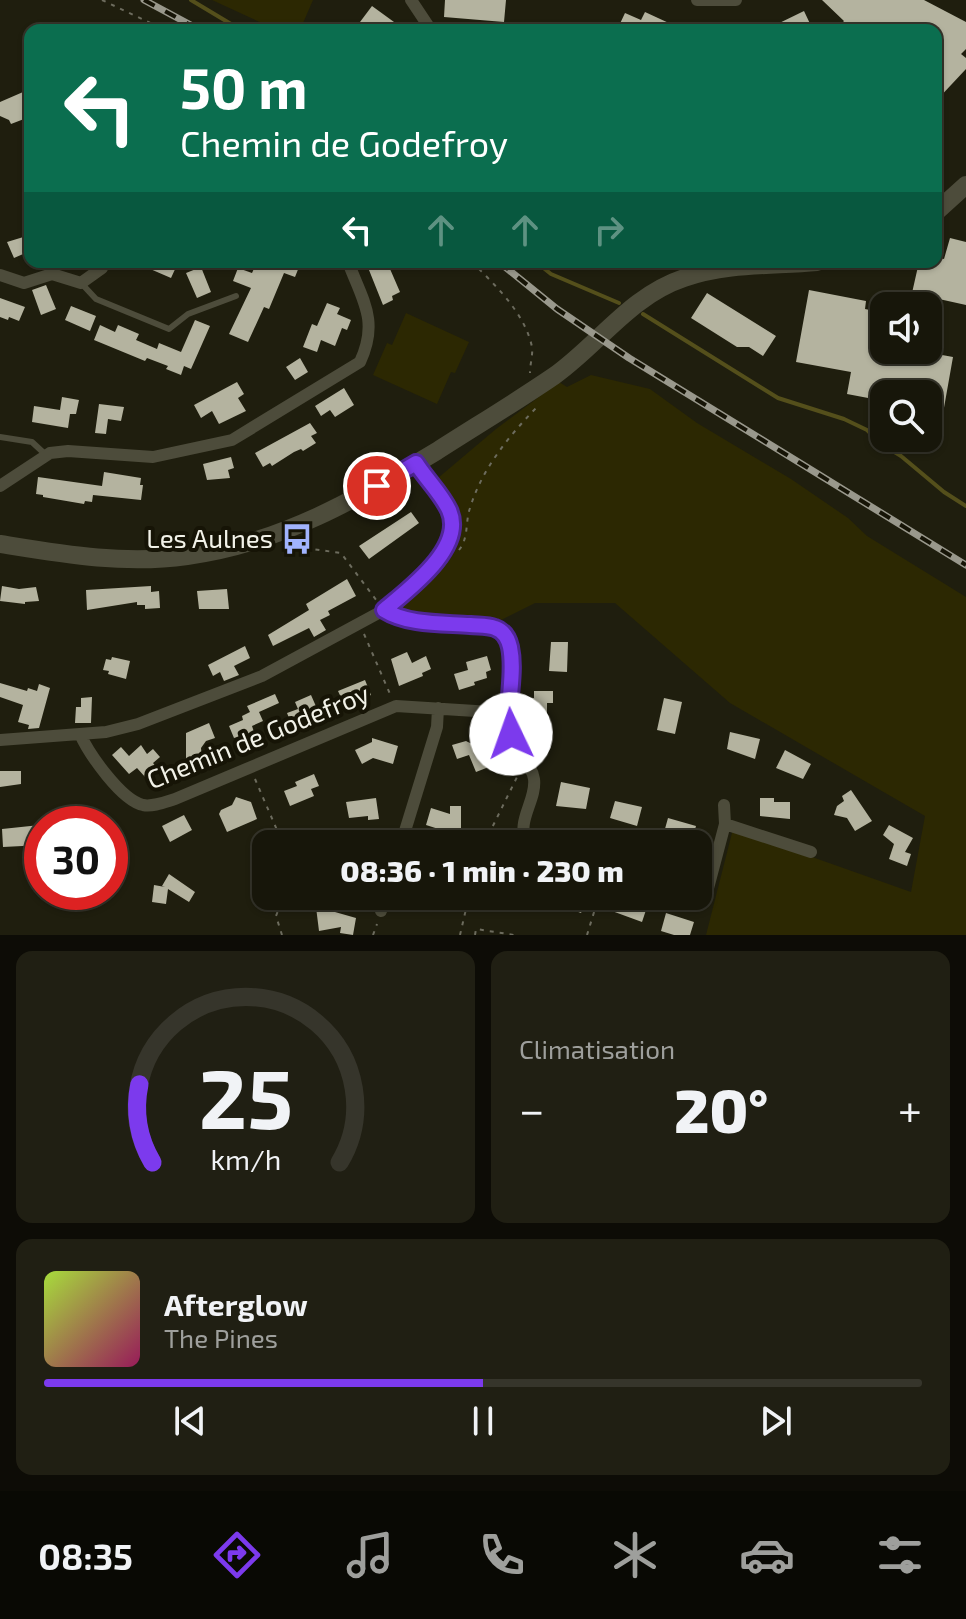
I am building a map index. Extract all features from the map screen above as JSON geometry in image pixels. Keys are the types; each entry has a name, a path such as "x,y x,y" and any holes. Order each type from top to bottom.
{"street":[{"path":"411,0 427,24"},
{"path":"697,0 736,0"},
{"path":"942,208 963,196"},
{"path":"0,275 24,283 52,274 81,283 102,268"},
{"path":"0,486 46,455 68,451 153,457 232,440 360,362 369,344 370,320 350,268"},
{"path":"0,544 81,557 130,560 186,557 238,547 300,525 416,463 557,374 639,301 704,268"},
{"path":"0,740 106,732 138,724 279,668 381,606 428,571 452,536 451,513 416,463"},
{"path":"381,606 392,615 430,623 488,626 501,631 508,641 511,656 507,713 515,749 532,772 534,784 523,830"},
{"name":"Chemin de Godefroy","path":"80,734 87,751 127,797 144,806 175,799 251,769 396,706 507,713"},
{"path":"405,830 437,727 438,708"},
{"path":"712,873 725,824 724,805"},
{"path":"725,824 811,852"}],"lane":[{"path":"81,283 96,299 169,329 188,314 236,296"},
{"path":"0,437 32,442 46,455"}],"path":[{"path":"102,0 152,24"},
{"path":"478,268 501,290 524,326 533,349 530,365 532,382"},
{"path":"452,558 463,547 469,510 490,464 539,402"},
{"path":"300,534 305,548 341,553 381,606"},
{"path":"364,633 396,706"},
{"path":"491,830 525,761"},
{"path":"251,769 277,830"},
{"path":"278,910 276,916 282,935"},
{"path":"460,935 466,910"},
{"path":"587,935 595,910"},
{"path":"475,935 476,929 514,935"}],"shaded area":[{"path":"212,0 313,0 303,24 264,24"},
{"path":"406,313 469,342 437,404 373,375 387,343 392,345"},
{"path":"591,375 650,389 697,423 791,479 848,518 867,536 966,597 966,935 706,935 733,829 911,892 925,816 730,703 615,603 535,603 495,623 424,618 393,611 427,579 455,539 457,510 438,478 559,382 567,387"}],"building":[{"path":"445,0 506,0 504,22 444,17"},
{"path":"822,0 924,0 966,22 966,49 961,54 966,58 966,69 942,95 942,24 841,24 844,21"},
{"path":"372,6 397,24 358,24"},
{"path":"804,11 810,24 777,24"},
{"path":"645,12 671,24 620,24 625,13 641,20"},
{"path":"24,92 24,119 11,124 0,116 0,102"},
{"path":"24,237 24,254 14,258 7,242"},
{"path":"950,238 966,242 966,305 942,300 942,292 912,292 918,268 942,268 942,258"},
{"path":"148,268 176,268 171,278"},
{"path":"201,268 211,292 197,298 186,273"},
{"path":"238,268 252,273 254,268 299,268 295,277 284,273 269,309 264,307 248,342 229,334 251,288 233,281"},
{"path":"368,268 390,268 400,292 383,305"},
{"path":"46,285 56,309 41,315 32,290"},
{"path":"809,290 866,301 865,309 870,310 870,364 942,364 942,355 953,357 942,419 942,380 870,380 870,398 847,394 851,372 796,362"},
{"path":"707,293 776,336 763,356 749,347 737,347 691,318"},
{"path":"0,298 25,307 19,321 0,317"},
{"path":"327,303 340,308 337,314 351,320 347,330 342,328 335,346 321,340 317,352 303,347 312,324 317,326"},
{"path":"71,306 96,316 90,331 65,320"},
{"path":"195,320 210,326 191,369 184,366 181,375 166,369 168,366 147,358 145,361 94,340 100,325 115,332 118,325 139,334 136,340 157,349 159,343 181,352"},
{"path":"300,358 308,372 295,380 286,367"},
{"path":"237,382 244,394 238,398 246,411 219,424 212,411 201,418 194,405"},
{"path":"344,388 354,405 335,417 330,410 321,416 315,406"},
{"path":"62,397 79,400 76,414 70,414 68,428 32,422 34,406 60,410"},
{"path":"99,404 124,407 121,421 108,419 106,434 95,433"},
{"path":"310,423 317,433 311,436 316,443 272,466 270,463 263,467 255,453"},
{"path":"231,457 234,468 228,470 230,478 207,480 203,464"},
{"path":"104,472 141,478 141,500 93,495 92,502 85,501 84,504 36,494 38,477 102,486"},
{"path":"411,512 419,523 369,559 359,546"},
{"path":"347,579 356,596 328,611 330,615 320,620 326,630 314,637 309,628 273,646 268,635 309,610 306,604"},
{"path":"2,586 19,589 36,587 39,601 25,604 0,601"},
{"path":"151,586 151,592 159,591 160,608 145,609 145,605 137,605 137,602 87,610 86,590"},
{"path":"227,589 229,609 199,609 197,591"},
{"path":"551,642 568,642 567,672 549,671"},
{"path":"245,646 250,658 234,666 239,675 224,681 220,672 213,676 208,665"},
{"path":"407,652 412,663 426,656 431,669 422,673 423,676 399,686 391,659"},
{"path":"487,656 491,670 486,672 487,678 459,690 454,674 468,670 466,662"},
{"path":"112,657 130,661 126,679 103,670 106,659 111,660"},
{"path":"365,680 371,695 345,706 338,691"},
{"path":"0,683 27,691 28,688 37,691 39,684 50,688 39,728 28,729 29,725 18,722 23,705 0,697"},
{"path":"534,691 553,691 553,703 547,703 547,722 542,733 531,729 529,698 534,698"},
{"path":"275,694 279,703 259,712 263,721 252,726 254,732 234,738 229,726 243,720 242,716 250,712 247,706"},
{"path":"311,695 322,720 310,725 309,721 293,728 287,713 298,709 295,702"},
{"path":"92,697 91,723 75,723 76,707 81,707 81,698"},
{"path":"664,698 682,702 675,734 657,730"},
{"path":"209,723 215,738 206,741 201,748 202,760 186,761 186,733"},
{"path":"730,732 760,739 755,759 727,749"},
{"path":"372,738 398,746 393,764 373,758 362,764 355,750 372,742"},
{"path":"490,738 499,763 476,772 469,755 457,759 452,745 466,741 472,744"},
{"path":"141,745 147,754 153,749 160,757 153,763 157,768 146,778 137,768 129,774 112,755 121,747 129,756"},
{"path":"785,750 811,764 803,779 776,768"},
{"path":"0,771 21,771 21,784 0,787"},
{"path":"314,774 319,786 311,789 314,796 290,806 284,791 297,786 295,782"},
{"path":"561,782 590,788 586,809 556,806"},
{"path":"851,790 872,821 855,831 847,818 834,815 837,806 844,801 842,796"},
{"path":"236,797 251,802 257,819 227,832 219,814 232,805"},
{"path":"376,798 379,819 368,820 368,816 349,818 346,802"},
{"path":"760,798 790,802 790,819 760,816"},
{"path":"615,801 642,807 637,826 610,818"},
{"path":"450,806 461,806 461,830 442,830 426,825 431,808 450,814"},
{"path":"184,815 192,830 170,842 162,826"},
{"path":"668,818 696,826 695,830 665,830"},
{"path":"889,825 913,838 905,852 911,854 907,866 889,859 894,844 883,835"},
{"path":"24,827 24,846 3,847 2,829"},
{"path":"169,874 195,892 189,902 168,889 166,904 152,902 154,885 165,887 162,886"},
{"path":"316,910 356,918 353,935 340,933 341,927 319,931"},
{"path":"609,910 646,910 642,922"},
{"path":"666,913 694,922 690,935 661,931"}],"waterway":[{"path":"191,0 231,24"},
{"path":"544,268 619,303"},
{"path":"643,314 778,398 844,419 867,430 878,442 966,506"}],"railway":[{"path":"144,0 189,24"},
{"path":"506,268 557,309 629,358 966,565"}],"place":[{"name":"Les Aulnes","path":"297,539"}],"route":[{"path":"377,486 416,463 445,502 453,527 452,536 428,571 384,610 392,615 430,623 488,626 501,631 508,641 511,656 507,713 511,734"}]}
